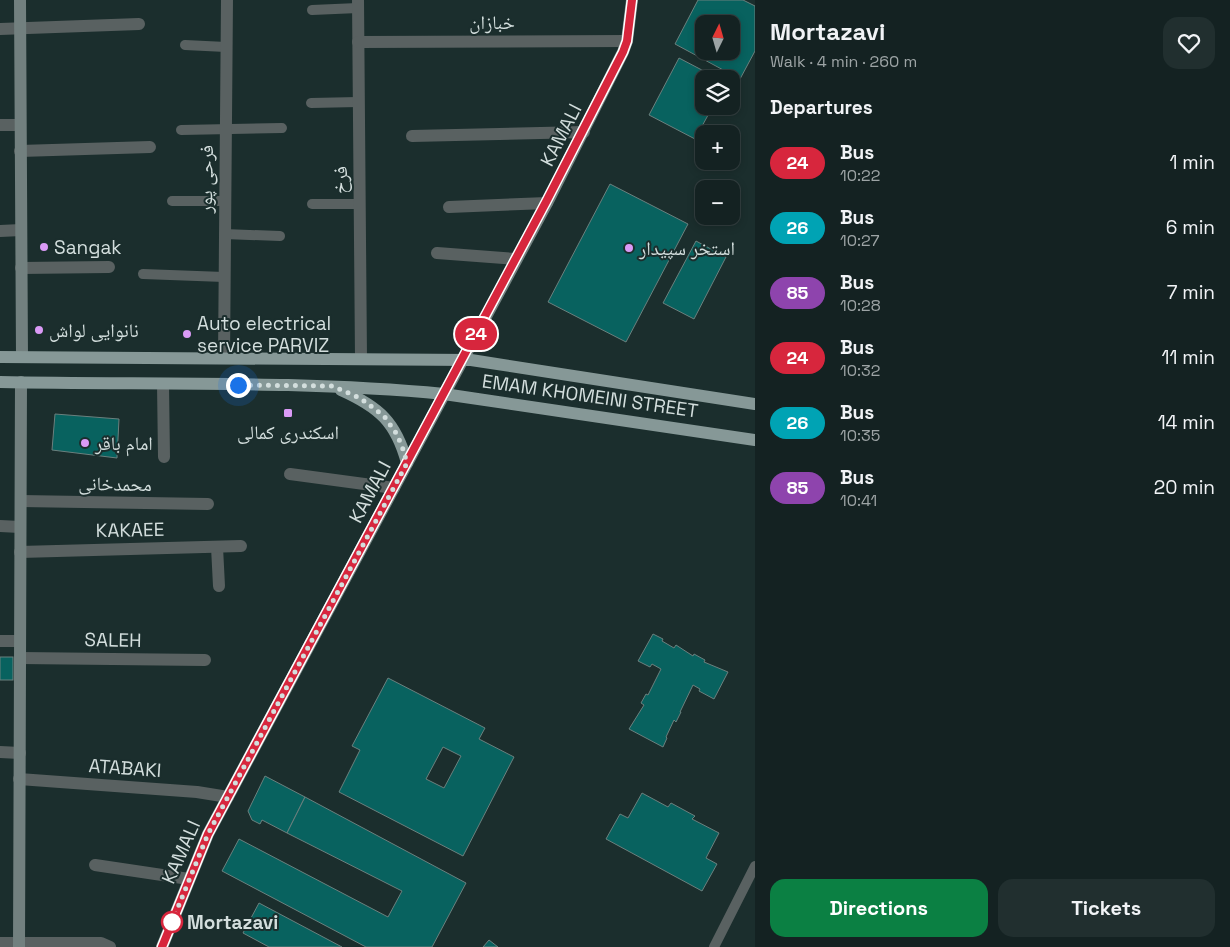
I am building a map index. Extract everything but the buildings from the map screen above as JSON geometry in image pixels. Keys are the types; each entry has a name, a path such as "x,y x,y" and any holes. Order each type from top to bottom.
{"main road":[{"path":"20,0 22,357"},
{"name":"KAMALI","path":"162,947 208,834 584,132 627,41 632,0"},
{"name":"EMAM KHOMEINI STREET","path":"0,357 461,360 755,404"},
{"name":"EMAM KHOMEINI STREET","path":"0,382 332,386 444,394 755,440"},
{"path":"19,945 21,382"},
{"path":"332,386 360,398 384,416 396,433 407,463"}],"street":[{"name":"فرحی پور","path":"224,358 227,0"},
{"name":"فرخ","path":"358,4 361,359"},
{"path":"0,29 140,24"},
{"name":"خبازان","path":"358,42 627,41"},
{"path":"0,125 20,125"},
{"path":"412,136 584,132"},
{"path":"20,151 150,147"},
{"path":"449,206 546,202"},
{"path":"0,231 21,230"},
{"path":"437,253 516,259"},
{"path":"21,268 108,267"},
{"path":"163,384 164,457"},
{"path":"290,474 394,488"},
{"name":"محمدخانی","path":"21,501 208,504"},
{"path":"0,526 20,526"},
{"name":"KAKAEE","path":"20,552 241,546"},
{"path":"218,547 218,586"},
{"path":"0,641 20,641"},
{"name":"SALEH","path":"20,658 205,660"},
{"path":"0,752 20,752"},
{"name":"ATABAKI","path":"20,780 196,792 228,796"},
{"path":"95,865 189,879"},
{"path":"0,943 19,945 101,943 110,947"}],"lane":[{"path":"312,10 358,4"},
{"path":"185,45 226,47"},
{"path":"311,103 358,102"},
{"path":"181,130 282,128"},
{"path":"172,201 225,201"},
{"path":"312,204 359,204"},
{"path":"224,234 280,236"},
{"path":"143,274 224,277"},
{"path":"714,947 755,866"}],"bus line":[{"name":"24","path":"162,947 208,834 600,100 627,41 632,0"}],"place":[{"name":"Sangak","path":"44,247"},
{"name":"استخر سپیدار","path":"629,248"},
{"name":"نانوایی لواش","path":"39,330"},
{"name":"Auto electrical service PARVIZ","path":"187,334"},
{"name":"اسکندری کمالی","path":"288,413"},
{"name":"امام باقر","path":"85,443"},
{"name":"Mortazavi","path":"172,922"}],"route":[{"path":"172,922 208,834 407,463 396,433 384,416 360,398 332,386 238,385"}]}
